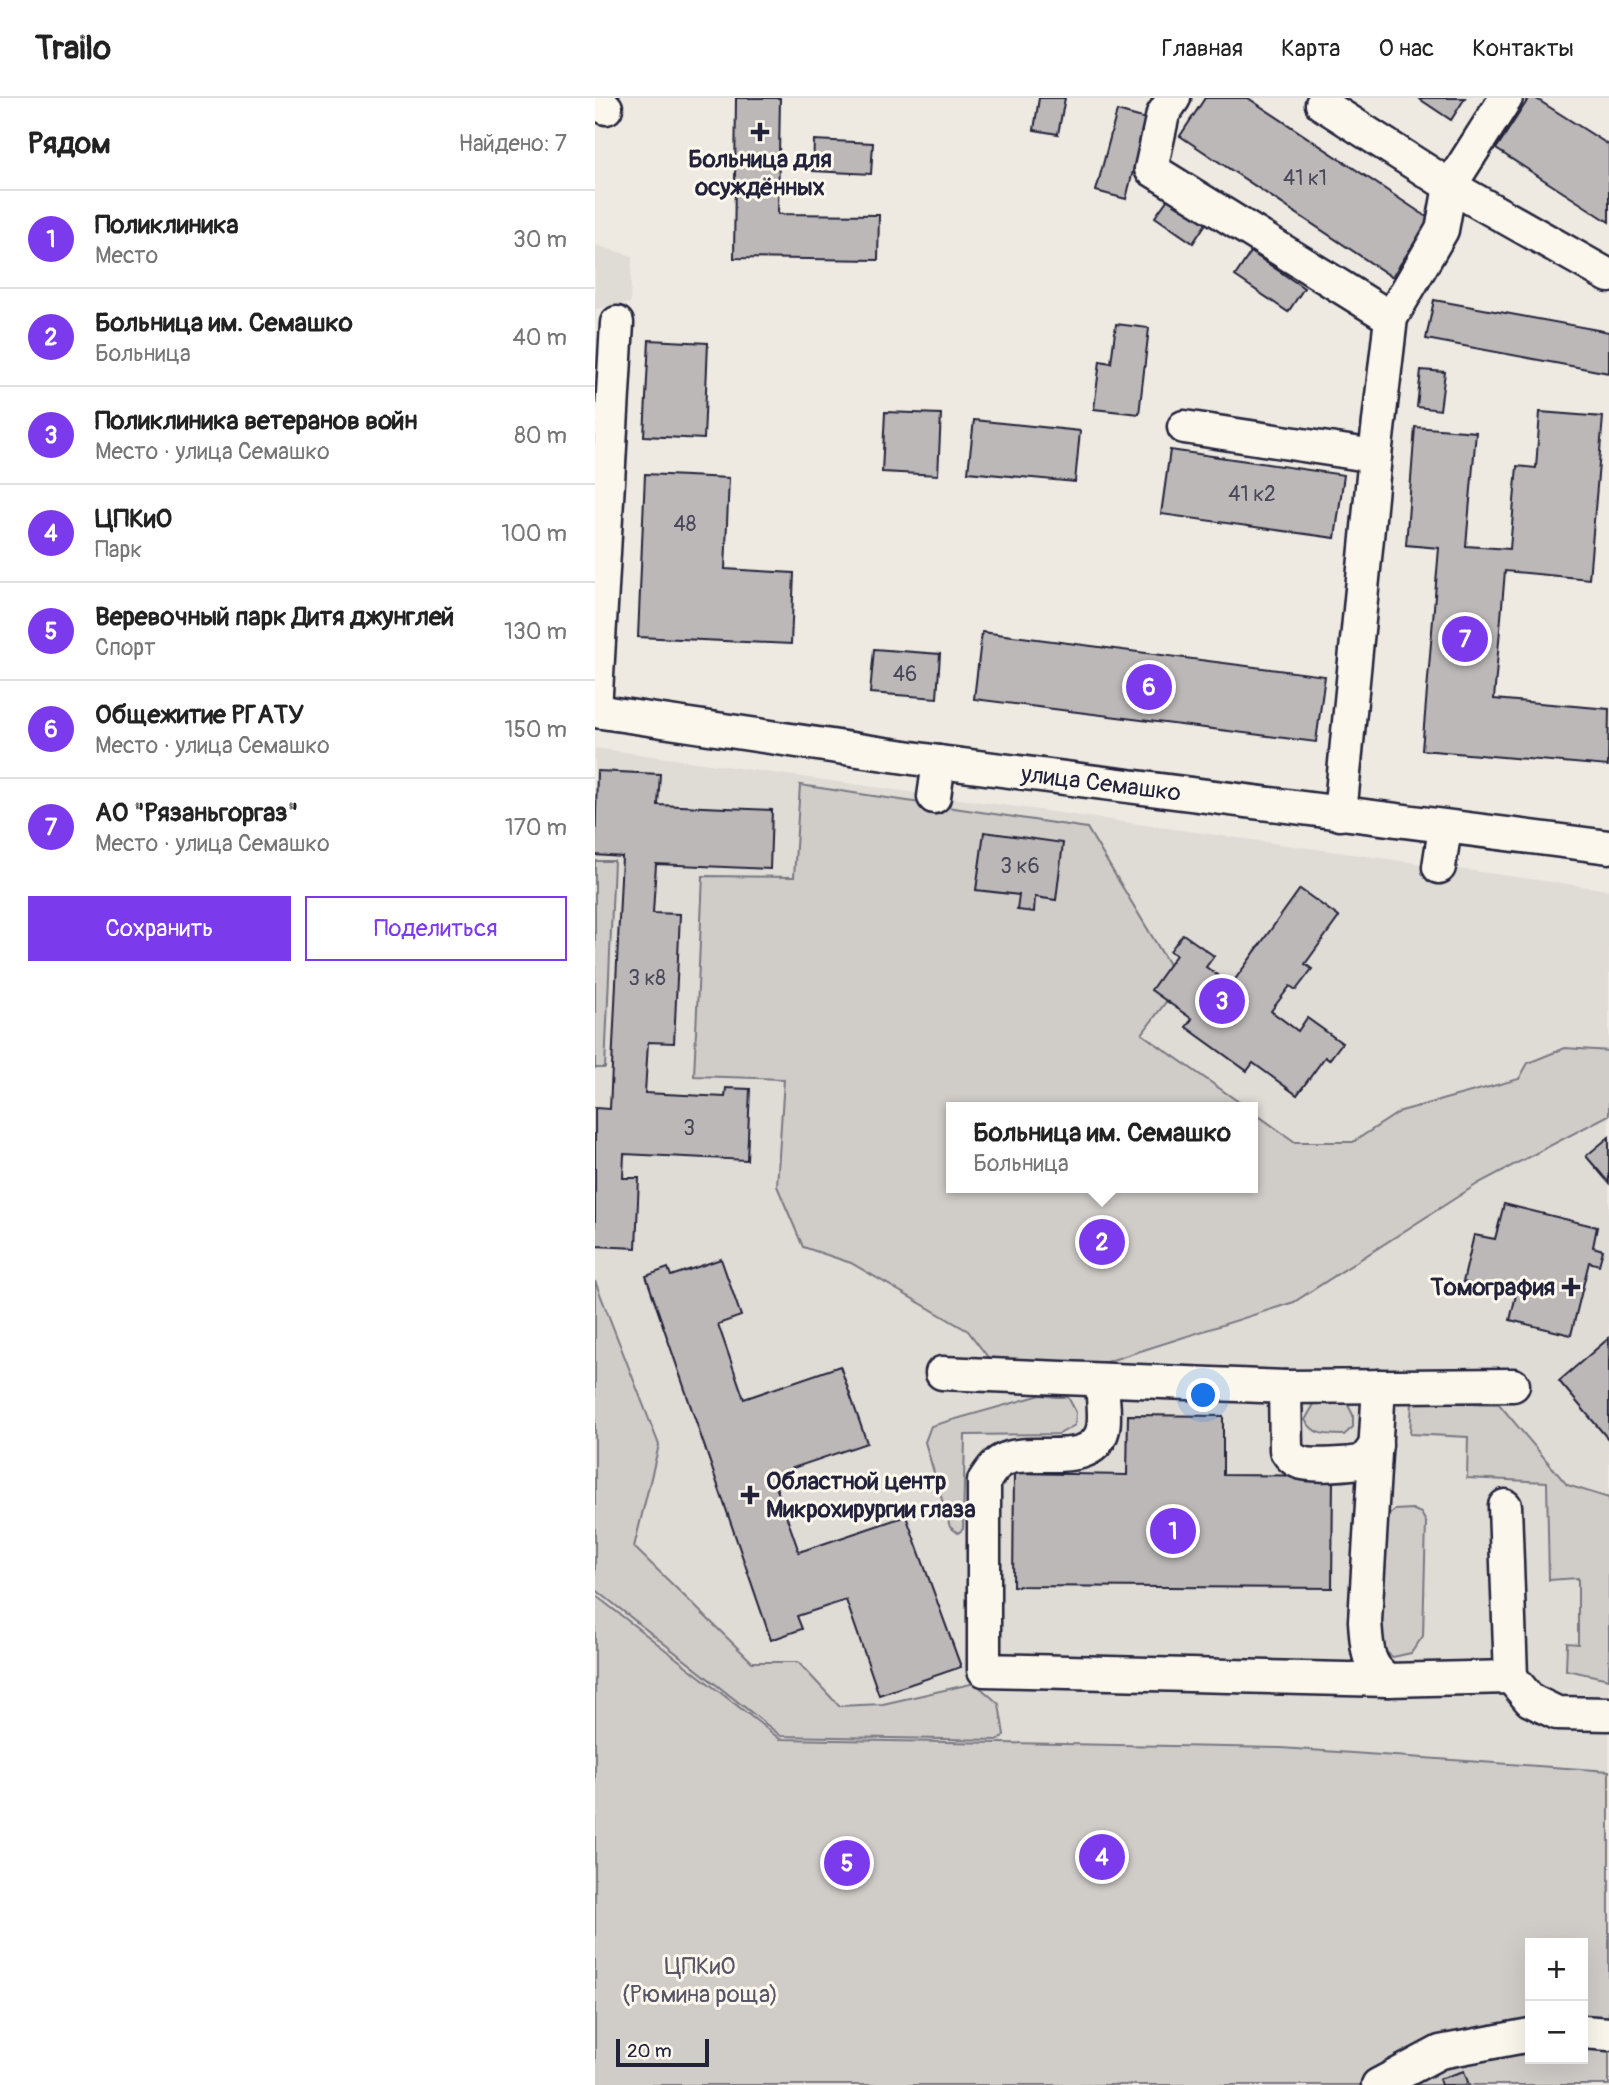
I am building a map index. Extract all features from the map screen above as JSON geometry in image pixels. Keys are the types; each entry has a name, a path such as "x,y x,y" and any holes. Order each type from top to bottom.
{"street":[{"path":"1174,98 1163,114 1151,169 1391,318"},
{"path":"1340,814 1391,318 1442,230 1450,186 1506,98"},
{"path":"1322,104 1450,186 1609,276"},
{"path":"595,711 617,323"},
{"path":"1185,427 1375,456"},
{"name":"улица Семашко","path":"595,711 939,762 1609,847"},
{"path":"934,797 939,762"},
{"path":"1439,867 1445,828"},
{"path":"942,1373 1285,1387 1513,1385"},
{"path":"1103,1380 1103,1429 1093,1445 1081,1452 1007,1458 993,1468 984,1481 984,1670 1388,1680 1511,1678"},
{"path":"1379,1386 1365,1621 1367,1649 1375,1672 1388,1680"},
{"path":"1285,1387 1286,1450 1291,1458 1300,1463 1350,1464 1364,1461 1376,1445"},
{"path":"1504,1506 1511,1678 1530,1699 1557,1713 1609,1714"},
{"path":"1588,2032 1609,2034"},
{"path":"1378,2085 1440,2052 1525,2036"}],"shaded area":[{"path":"595,245 632,256 630,303 596,309 595,330"},
{"path":"595,748 1609,890 1609,1771 1281,1748 780,1739 595,1595"}],"green space":[{"path":"800,785 1087,828 1180,983 1142,1034 1239,1102 946,1102 946,1193 1258,1193 1258,1116 1295,1142 1353,1142 1401,1111 1519,1079 1528,1063 1565,1048 1609,1051 1609,1115 1479,1183 1294,1302 1084,1369 1000,1373 968,1331 851,1263 803,1247 777,1186 784,1079 694,1076 703,876 794,877"},
{"path":"595,861 614,861 605,1068 595,1068"},
{"path":"595,1281 659,1445 634,1547 752,1662 798,1662 839,1706 883,1704 975,1683 999,1704 1004,1735 999,1740 781,1736 595,1589"},
{"path":"1041,1395 1068,1397 1076,1412 1075,1425 1059,1434 965,1435 963,1529 958,1533 950,1527 925,1442 931,1426"},
{"path":"1317,1399 1347,1403 1353,1415 1353,1427 1344,1435 1322,1434 1313,1429 1305,1420"},
{"path":"1412,1402 1499,1404 1567,1485 1609,1498 1609,1679 1566,1670 1567,1643 1578,1644 1578,1578 1549,1580 1547,1482 1467,1478 1468,1437 1410,1434"},
{"path":"1412,1509 1421,1513 1426,1522 1423,1636 1411,1653 1393,1657 1378,1647 1379,1522 1395,1510"},
{"name":"ЦПКиО (Рюмина роща)","path":"595,1595 780,1739 1281,1748 1609,1771 1609,2085 595,2085"}],"building":[{"path":"736,98 780,98 778,214 879,215 878,260 734,258"},
{"path":"1039,98 1065,98 1058,134 1034,130"},
{"path":"1205,98 1248,98 1430,219 1392,277 1180,136"},
{"path":"1418,98 1465,98 1451,120"},
{"path":"1529,98 1535,98 1609,145 1609,222 1496,149"},
{"path":"1117,111 1146,119 1126,199 1096,191"},
{"path":"814,140 873,143 871,174 813,171"},
{"path":"1170,196 1207,222 1193,243 1155,217"},
{"path":"1251,252 1304,288 1288,312 1235,276"},
{"path":"1434,300 1609,332 1609,373 1426,339"},
{"path":"1116,324 1149,328 1139,414 1094,409 1100,361 1111,363"},
{"path":"649,340 708,343 704,439 644,436"},
{"path":"1421,370 1445,372 1440,410 1417,407"},
{"path":"885,412 941,414 938,475 882,472"},
{"path":"1540,412 1603,417 1589,579 1505,571 1494,699 1609,709 1608,766 1422,750 1439,548 1406,545 1415,427 1476,432 1466,546 1510,549 1517,466 1536,468"},
{"path":"974,420 1080,431 1075,482 968,472"},
{"path":"1170,450 1344,475 1335,538 1161,514"},
{"path":"645,474 729,478 725,569 794,573 791,644 638,637"},
{"path":"982,632 1325,676 1316,742 974,699"},
{"path":"874,649 940,654 937,698 870,693"},
{"path":"597,771 660,774 658,805 772,810 770,869 656,864 653,913 680,914 674,1043 648,1042 645,1093 725,1097 726,1088 750,1089 747,1160 624,1154 623,1178 639,1178 636,1248 595,1246 595,1108 610,1109 622,857 595,855"},
{"path":"984,832 1063,843 1056,900 1035,897 1034,912 1017,910 1019,895 976,890"},
{"path":"1300,889 1339,917 1305,964 1312,969 1296,990 1290,986 1271,1011 1298,1031 1307,1018 1342,1043 1329,1060 1325,1057 1297,1095 1253,1063 1247,1071 1186,1027 1192,1019 1151,990 1176,955 1170,951 1183,934 1214,956 1206,967 1231,985"},
{"path":"1609,1137 1609,1183 1586,1156"},
{"path":"1504,1204 1597,1227 1593,1247 1603,1250 1599,1265 1589,1262 1571,1335 1510,1320 1516,1295 1463,1282 1474,1235 1495,1239"},
{"name":"Областной центр Микрохирургии глаза","path":"721,1259 741,1316 718,1324 744,1399 840,1366 867,1443 772,1475 799,1552 906,1516 961,1667 879,1695 846,1600 797,1616 802,1629 771,1640 646,1276 668,1268 671,1276"},
{"path":"1609,1338 1609,1440 1559,1381"},
{"path":"1128,1415 1223,1416 1223,1475 1333,1476 1332,1588 1013,1586 1014,1473 1127,1475"},
{"path":"1464,2071 1469,2085 1441,2085 1439,2079"}],"place":[{"name":"Больница для осуждённых","path":"760,132"},
{"name":"АО \"Рязаньгоргаз\"","path":"1465,639"},
{"name":"Общежитие РГАТУ","path":"1149,687"},
{"name":"Поликлиника ветеранов войн","path":"1222,1001"},
{"name":"Больница им. Семашко","path":"1102,1242"},
{"name":"Томография","path":"1571,1287"},
{"name":"Областной центр Микрохирургии глаза","path":"750,1495"},
{"name":"Поликлиника","path":"1173,1531"},
{"name":"ЦПКиО","path":"1102,1857"},
{"name":"Веревочный парк Дитя джунглей","path":"847,1863"}]}
